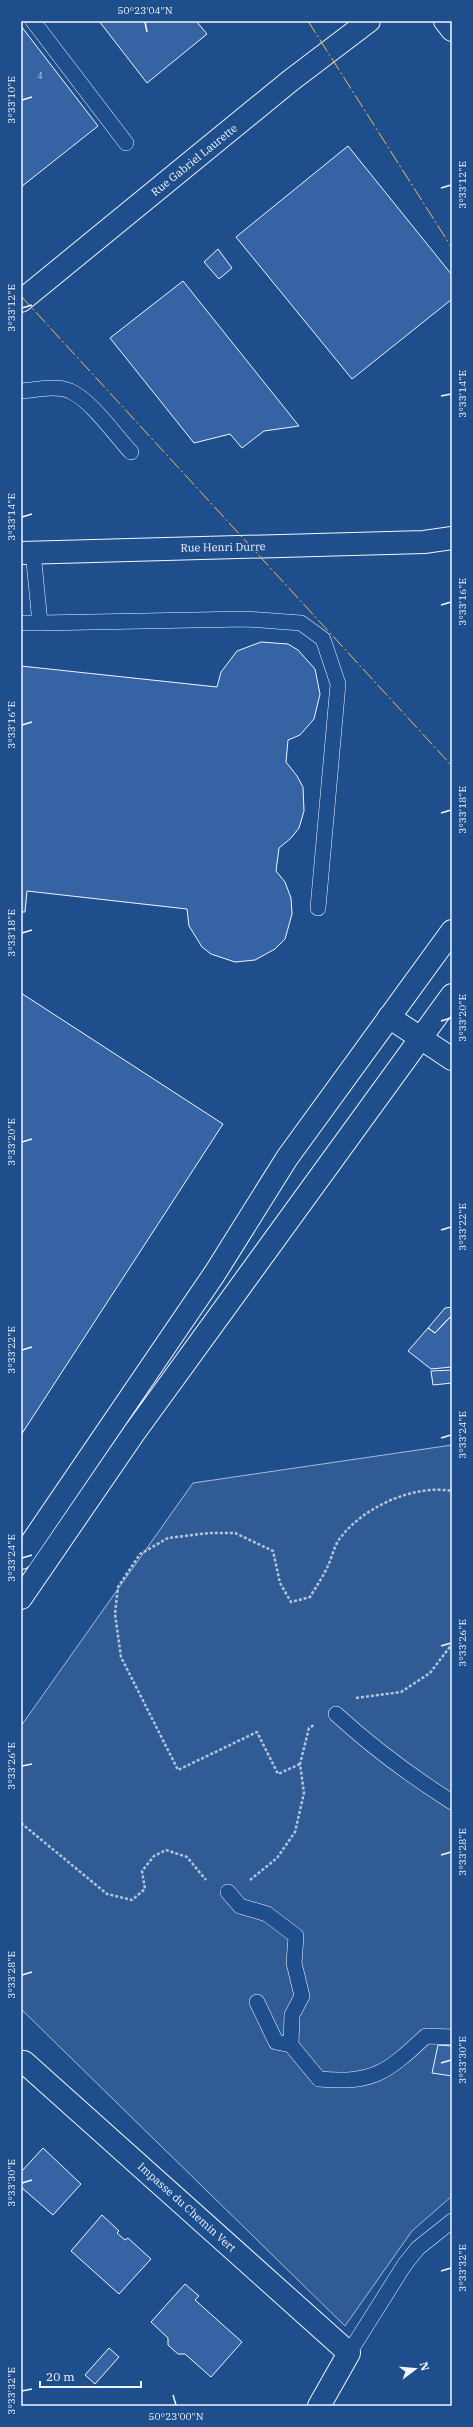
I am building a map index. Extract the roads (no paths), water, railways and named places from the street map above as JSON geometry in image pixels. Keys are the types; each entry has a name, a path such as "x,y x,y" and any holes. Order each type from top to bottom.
{"main road":[{"name":"Rue Gabriel Laurette","path":"21,301 290,81 369,21"},
{"path":"445,21 452,30"},
{"name":"Rue Henri Durre","path":"27,553 424,542 452,538"},
{"name":"Rue Henri Durre","path":"424,542 452,545"},
{"path":"21,1558 215,1273 287,1158 452,931"},
{"path":"21,1598 134,1432 452,995"},
{"path":"389,1017 420,1040 452,1059"},
{"name":"Impasse du Chemin Vert","path":"24,2062 349,2352"},
{"path":"321,2405 349,2352"}],"lane":[{"path":"33,21 126,143"},
{"path":"21,391 50,389 70,391 87,404 131,452"},
{"path":"27,553 40,623"},
{"path":"21,623 246,619 301,623 323,640 338,684 318,908"},
{"path":"336,1714 366,1742 420,1782 452,1802"},
{"path":"228,1892 240,1906 267,1914 296,1936 294,1963 302,1996 292,2015 291,2045"},
{"path":"256,2002 276,2042 291,2045 319,2079 347,2082 369,2078 396,2063 426,2036 452,2037"},
{"path":"349,2352 418,2248 452,2221"}]}
